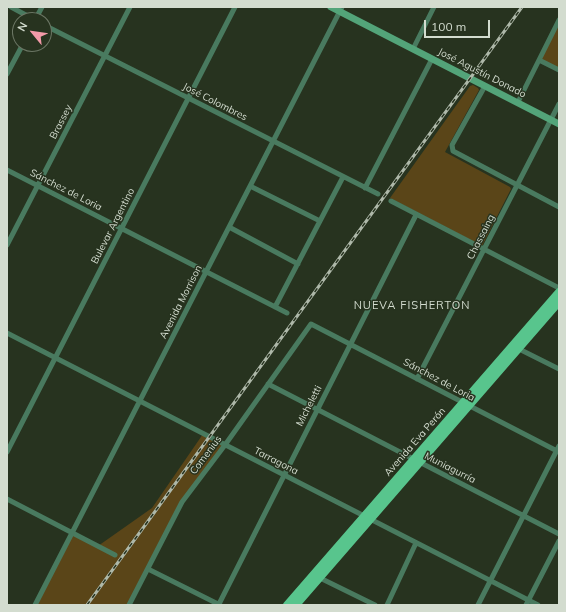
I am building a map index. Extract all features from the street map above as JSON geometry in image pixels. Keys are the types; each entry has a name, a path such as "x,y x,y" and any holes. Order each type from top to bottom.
{"main road":[{"name":"Avenida Eva Perón","path":"516,347 559,292"},
{"name":"Avenida Eva Perón","path":"296,605 317,576 416,461 516,347 559,302"},
{"name":"Avenida Eva Perón","path":"287,605 317,576"}],"street":[{"path":"10,7 20,12"},
{"name":"Brassey","path":"7,245 130,7"},
{"name":"Bulevar Argentino","path":"7,452 235,7"},
{"name":"José Agustín Donado","path":"331,7 341,9 412,49 559,124"},
{"path":"412,49 434,7"},
{"name":"Avenida Morrison","path":"35,605 341,9"},
{"path":"518,102 559,20"},
{"name":"José Colombres","path":"52,29 378,194"},
{"path":"7,74 19,52"},
{"path":"365,188 432,59"},
{"path":"539,60 559,70"},
{"path":"485,86 452,145 453,151 559,207"},
{"name":"Chassaing","path":"417,378 559,104"},
{"name":"Sánchez de Loria","path":"7,170 288,313"},
{"path":"275,307 344,177"},
{"path":"250,186 320,221"},
{"path":"391,201 559,288"},
{"name":"Micheletti","path":"219,605 416,215"},
{"path":"229,227 298,264"},
{"name":"Sánchez de Loria","path":"311,324 558,450"},
{"name":"Comenius","path":"129,605 182,502 225,445 311,324"},
{"name":"Tarragona","path":"7,333 368,517 490,581 527,603 538,605"},
{"path":"516,347 559,369"},
{"name":"Muniagurría","path":"268,384 559,534"},
{"path":"478,605 523,515 558,450"},
{"path":"7,500 115,555"},
{"path":"527,603 559,542"},
{"path":"387,605 416,543"},
{"path":"148,569 219,605"},
{"path":"317,576 375,605"}],"shaded area":[{"path":"559,20 559,70 539,60"},
{"path":"473,85 479,90 445,152 510,187 511,189 482,246 390,198 470,86"},
{"path":"203,434 225,445 182,502 129,605 35,605 72,532 98,546 152,508"}],"railway":[{"path":"87,605 522,7"}],"district":[{"name":"NUEVA FISHERTON","path":"412,306"}]}
